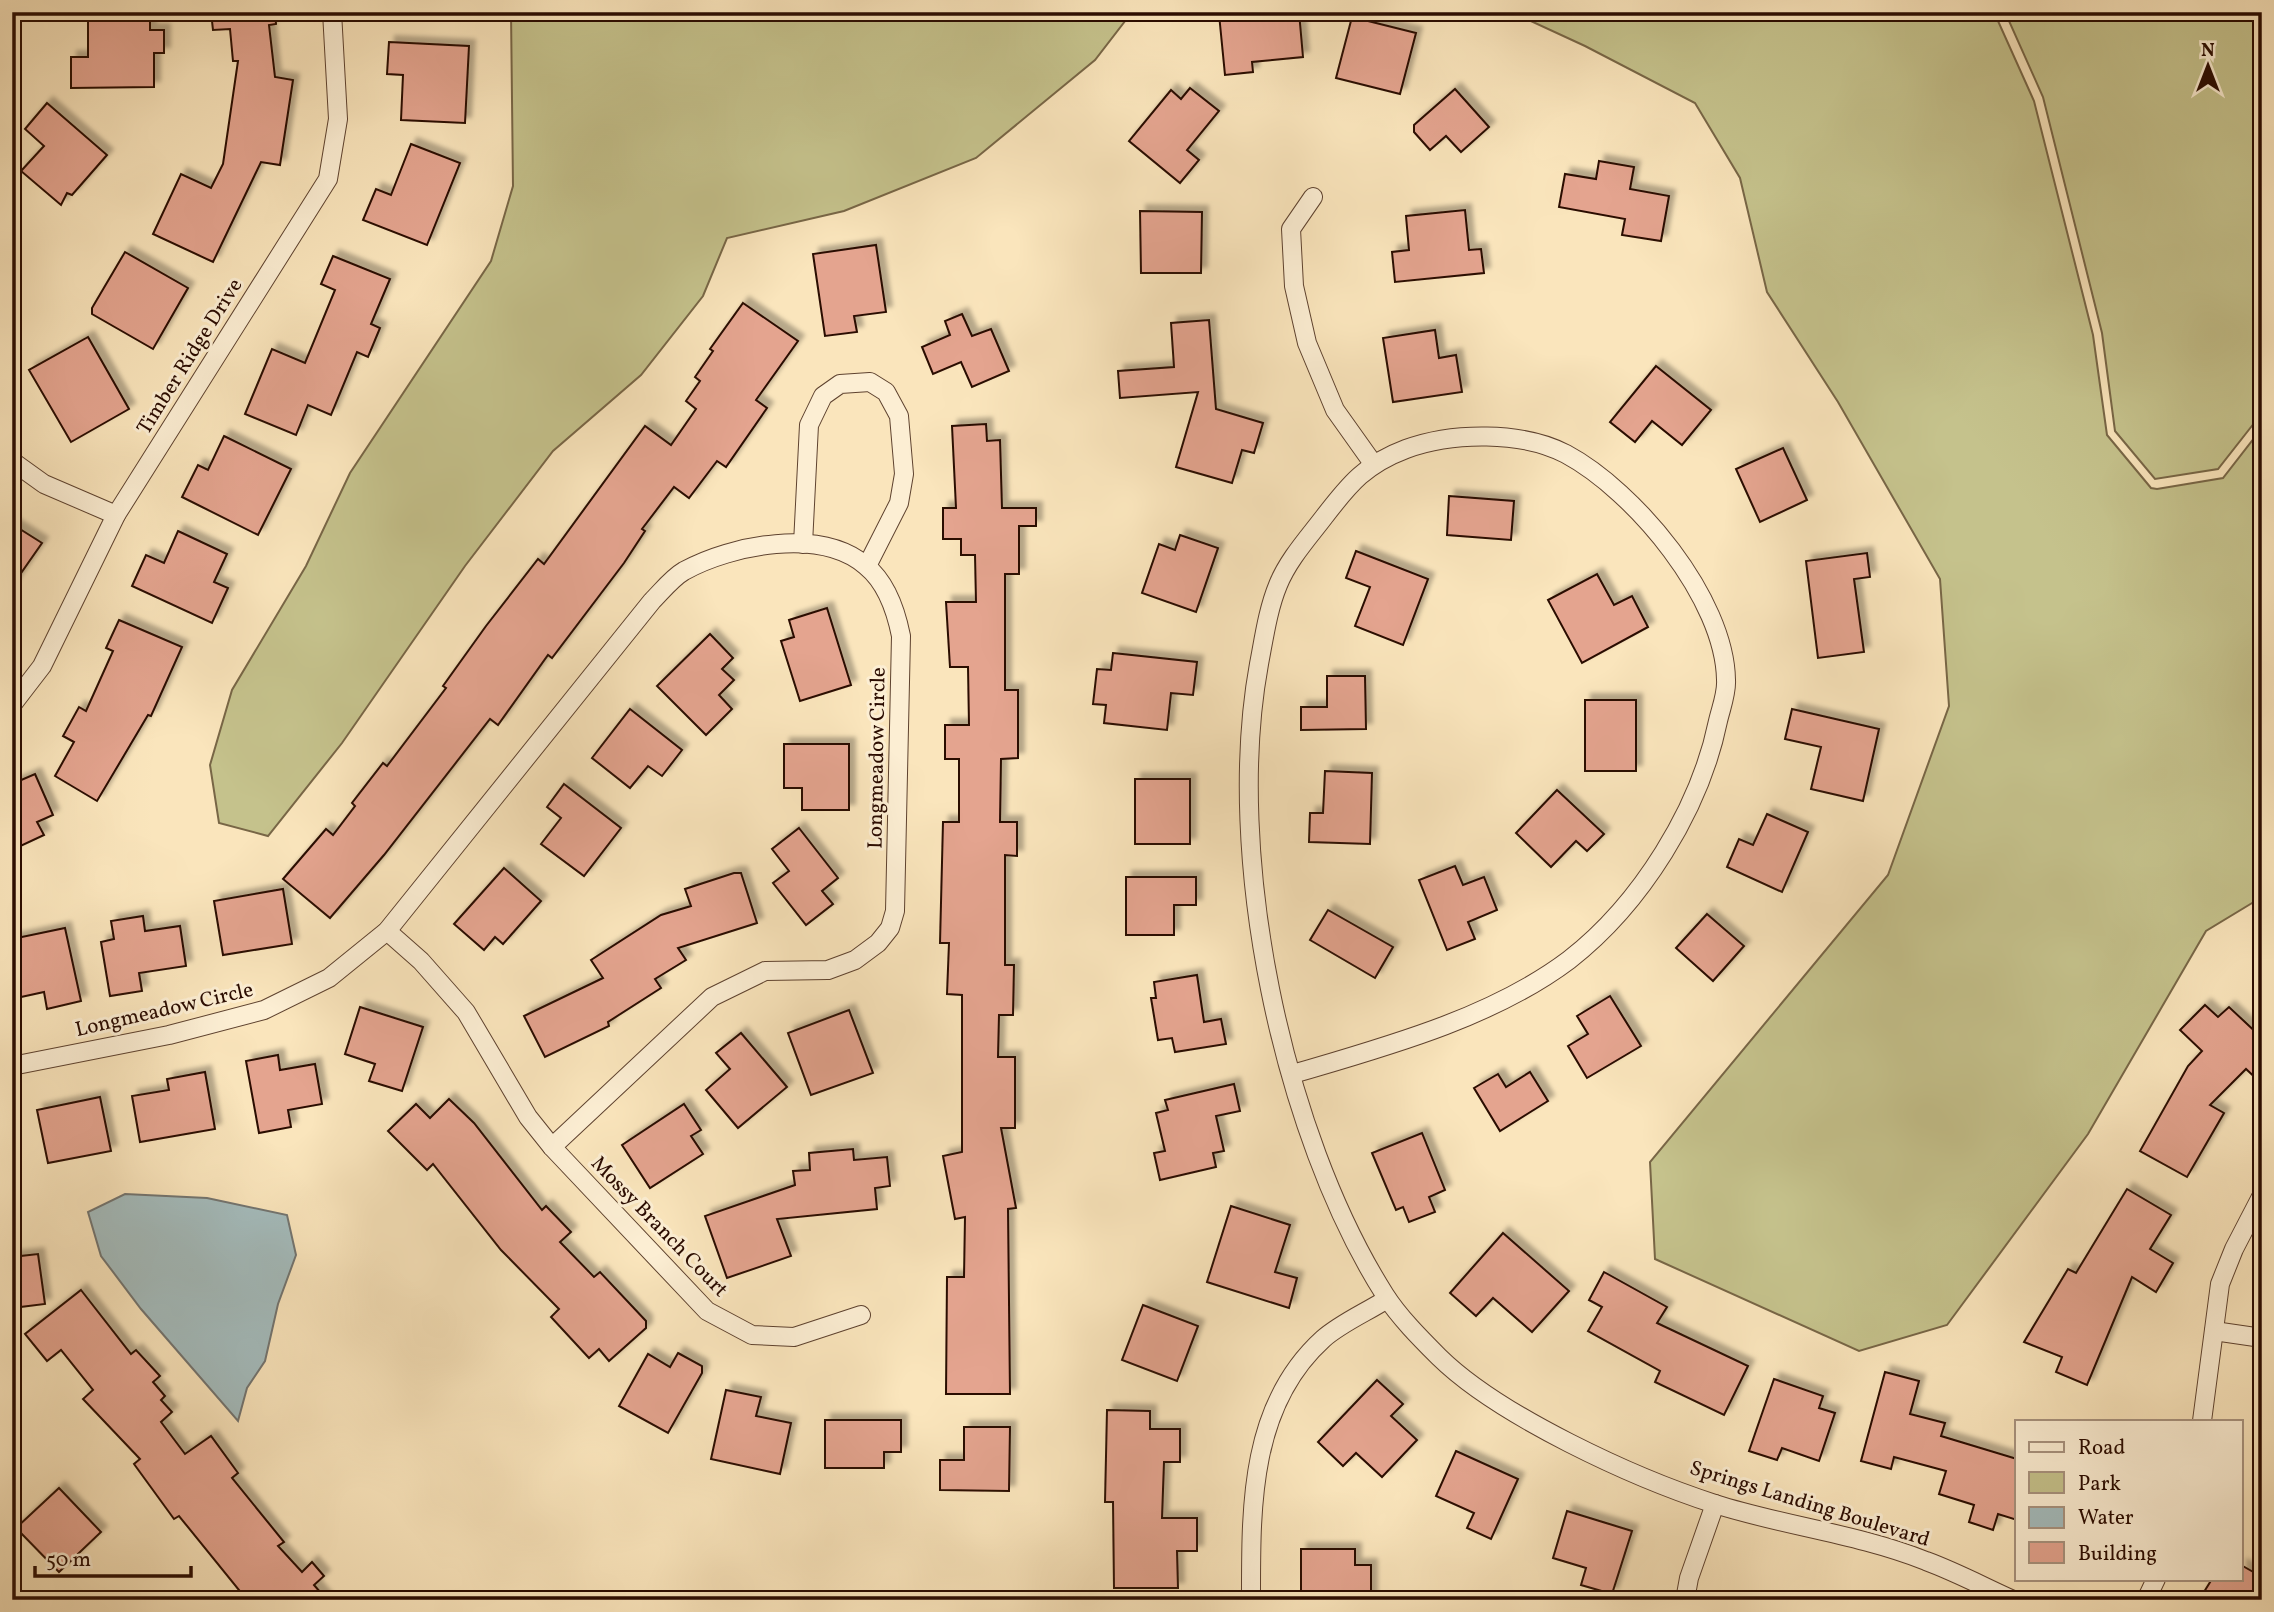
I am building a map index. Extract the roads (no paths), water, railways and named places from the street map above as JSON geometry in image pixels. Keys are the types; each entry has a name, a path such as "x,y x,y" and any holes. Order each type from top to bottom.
{"street":[{"name":"Timber Ridge Drive","path":"12,705 42,666 116,515 327,179 338,119 332,12"},
{"path":"1313,197 1291,229 1294,286 1307,343 1335,410 1372,462"},
{"path":"803,544 809,425 823,396 839,384 870,382 886,392 899,416 904,474 898,503 867,566"},
{"name":"Springs Landing Boulevard","path":"1293,1074 1378,1049 1517,994 1571,958 1623,910 1668,844 1692,796 1714,741 1727,682 1714,623 1690,575 1612,486 1561,451 1504,438 1454,437 1423,443 1372,462 1331,507 1279,583 1252,702 1248,796 1254,880 1275,1012 1293,1074 1323,1175 1387,1299 1442,1360 1488,1395 1562,1437 1715,1504 1925,1560 2013,1600"},
{"path":"12,461 44,484 116,515"},
{"name":"Longmeadow Circle","path":"12,1066 169,1035 264,1010 329,978 387,931 652,601 681,573 722,554 766,544 803,544 838,549 867,566 894,604 901,636 895,911 890,928 878,943 855,960 828,970 765,971 712,997 552,1147"},
{"path":"387,931 421,961 466,1012 528,1117 552,1147"},
{"name":"Mossy Branch Court","path":"552,1147 708,1311 752,1335 794,1337 861,1315"},
{"path":"2202,1420 2220,1284 2234,1249 2262,1195"},
{"path":"1251,1600 1251,1511 1260,1449 1275,1402 1300,1365 1324,1338 1387,1299"},
{"path":"2214,1331 2262,1338"},
{"path":"1685,1600 1689,1578 1715,1504"},
{"path":"2146,1600 2156,1580"}],"water":[{"path":"125,1194 207,1198 287,1215 296,1255 278,1304 265,1361 247,1388 238,1421 141,1309 101,1256 88,1212"}]}
